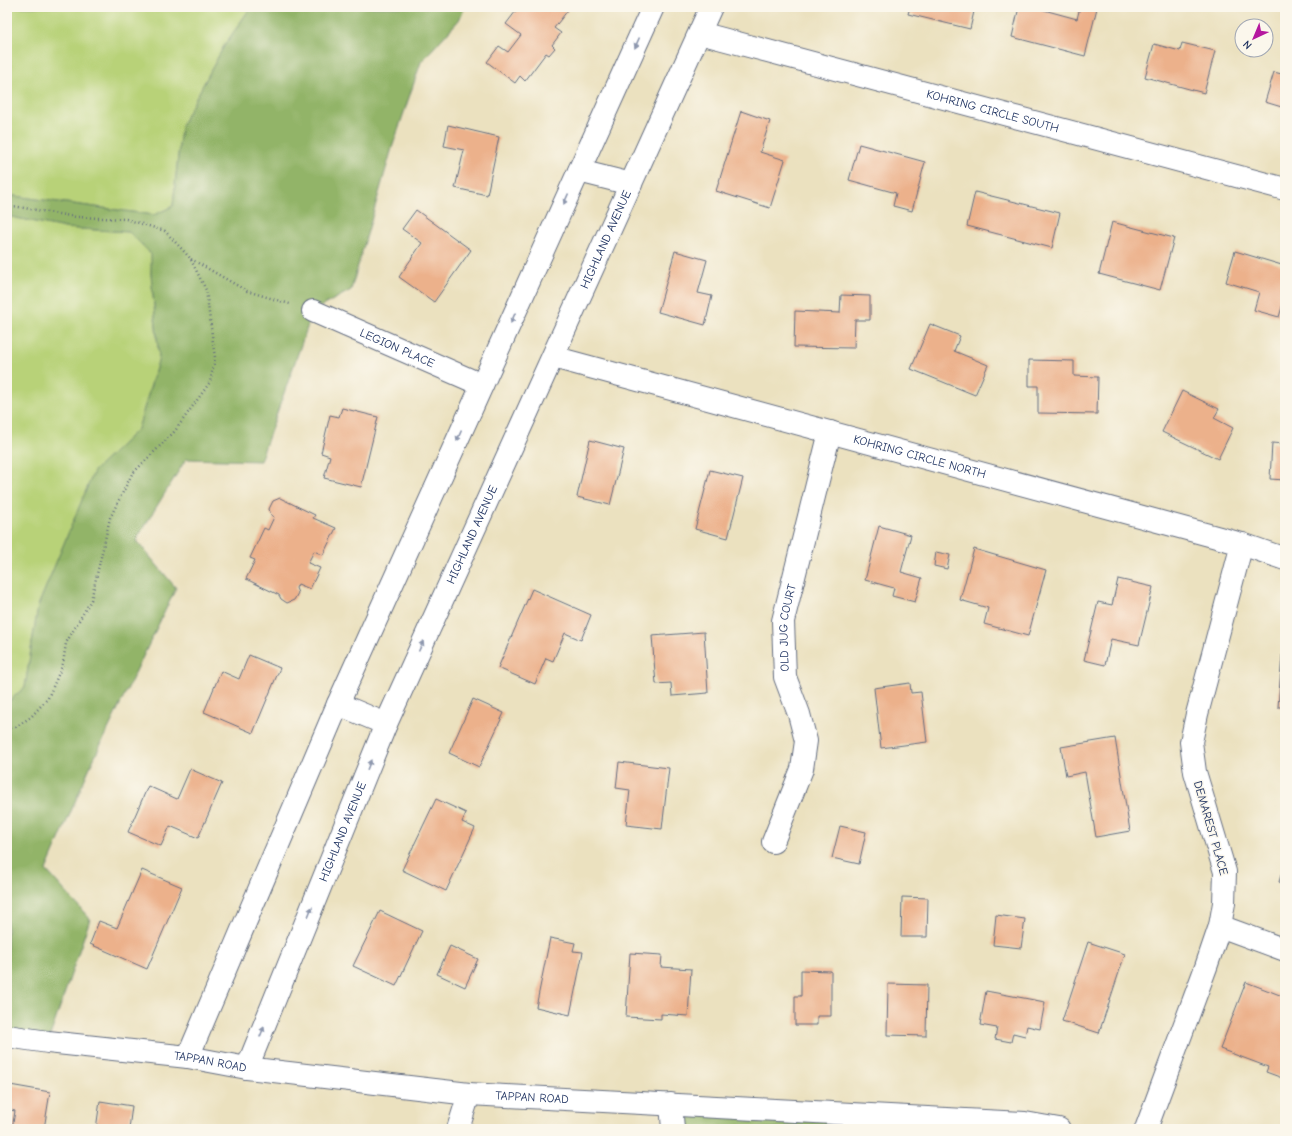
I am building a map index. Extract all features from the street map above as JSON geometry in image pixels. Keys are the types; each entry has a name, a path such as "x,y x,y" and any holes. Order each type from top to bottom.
{"street":[{"path":"188,1057 338,704 653,7"},
{"name":"HIGHLAND AVENUE","path":"247,1068 386,724 711,7"},
{"name":"KOHRING CIRCLE SOUTH","path":"700,33 1285,189"},
{"path":"579,171 631,184"},
{"name":"LEGION PLACE","path":"313,311 482,385"},
{"name":"KOHRING CIRCLE NORTH","path":"553,357 1242,544 1285,559"},
{"name":"OLD JUG COURT","path":"772,842 802,769 806,741 799,714 785,677 783,621 830,432"},
{"name":"DEMAREST PLACE","path":"1146,1129 1220,926 1224,903 1226,872 1195,772 1191,742 1242,544"},
{"path":"338,704 386,724"},
{"path":"1220,926 1285,950"},
{"name":"TAPPAN ROAD","path":"7,1036 48,1042 188,1057 247,1068 469,1094 1018,1123 1059,1129"},
{"path":"458,1129 469,1094"},
{"path":"671,1104 673,1129"}],"path":[{"path":"7,205 76,217 126,219 164,231 190,258 246,291 313,311"},
{"path":"7,731 31,717 48,698 63,664 66,643 91,600 110,518 132,474 175,431 210,382 215,358 206,290 190,258"},
{"path":"7,727 14,728"}],"green space":[{"path":"7,7 251,7 224,46 181,126 173,206 154,215 7,195"},
{"path":"251,7 465,7 459,20 421,62 392,148 351,290 313,311 260,461 186,459 136,540 176,588 89,769 46,870 90,919 48,1042 7,1036 7,703 25,687 38,606 94,471 138,429 159,358 151,274 151,254 129,232 65,228 7,216 7,195 154,215 173,206 181,126 224,46"},
{"path":"7,216 65,228 129,232 152,254 151,274 159,358 138,429 94,472 38,606 25,687 7,703"},
{"path":"671,1104 1059,1129 673,1129"}],"building":[{"path":"519,7 564,7 568,10 554,28 561,33 552,45 555,48 549,55 546,53 525,81 520,76 515,83 487,62 499,46 508,52 521,35 506,24"},
{"path":"910,7 975,7 970,29 908,14"},
{"path":"1019,7 1033,7 1077,19 1080,7 1097,8 1085,56 1012,37"},
{"path":"1182,43 1215,51 1204,93 1145,77 1154,44 1180,51"},
{"path":"1274,72 1285,75 1285,108 1265,102"},
{"path":"741,111 770,121 760,152 785,160 770,208 716,191"},
{"path":"448,125 499,137 487,195 455,188 464,150 444,146"},
{"path":"859,144 925,162 912,211 893,206 896,193 849,180"},
{"path":"975,192 1060,213 1052,248 967,226"},
{"path":"416,210 471,250 434,302 399,277 422,243 402,229"},
{"path":"1112,222 1174,238 1160,290 1099,274"},
{"path":"675,251 707,260 698,293 712,296 705,325 658,312"},
{"path":"1235,251 1285,266 1285,297 1279,317 1254,310 1259,292 1226,282"},
{"path":"841,295 870,296 870,320 855,320 854,348 794,347 795,311 840,313"},
{"path":"930,324 960,336 954,351 988,365 975,395 911,369"},
{"path":"1029,360 1074,361 1074,376 1098,377 1097,414 1038,413 1038,386 1029,386"},
{"path":"1182,391 1219,409 1214,418 1233,428 1218,459 1162,432"},
{"path":"342,408 378,417 361,487 324,478 330,456 321,453 330,415 339,417"},
{"path":"590,440 624,449 610,505 577,497"},
{"path":"1272,443 1285,444 1285,480 1270,479"},
{"path":"710,470 743,478 728,538 695,529"},
{"path":"280,498 315,515 313,518 336,528 323,555 314,551 308,563 320,568 310,589 298,584 296,588 298,593 294,600 287,603 281,599 279,595 246,579 255,560 250,558 264,528 268,530 274,517 271,515 269,509 273,501"},
{"path":"879,526 911,535 901,572 922,578 915,602 892,596 894,588 865,580"},
{"path":"974,549 1046,570 1028,636 984,624 988,608 960,600"},
{"path":"936,552 950,555 947,569 934,566"},
{"path":"1118,579 1153,587 1139,645 1111,639 1105,665 1084,660 1098,602 1112,605"},
{"path":"532,589 591,615 581,640 565,633 553,661 546,658 535,684 498,668"},
{"path":"704,632 708,693 672,696 671,683 656,684 652,636"},
{"path":"249,655 280,668 253,733 204,712 221,671 239,679"},
{"path":"1282,655 1285,656 1285,707 1278,707"},
{"path":"910,683 911,693 921,692 927,742 881,748 874,688"},
{"path":"473,699 504,713 479,767 449,753"},
{"path":"1115,738 1130,831 1096,837 1085,772 1066,776 1061,747"},
{"path":"619,762 669,768 662,829 626,825 630,790 616,788"},
{"path":"190,769 222,783 198,838 170,826 161,846 128,832 148,786 177,799"},
{"path":"436,799 466,813 462,822 475,828 446,891 402,870"},
{"path":"840,826 866,832 859,864 832,858"},
{"path":"1285,861 1285,884 1279,882"},
{"path":"142,870 182,887 147,969 90,944 99,921 117,928"},
{"path":"902,897 928,898 927,937 901,937"},
{"path":"380,911 422,931 396,986 353,966"},
{"path":"996,915 1025,919 1021,948 993,945"},
{"path":"550,938 575,943 573,951 583,952 570,1015 536,1007"},
{"path":"1088,942 1125,954 1099,1033 1062,1021"},
{"path":"450,946 478,959 465,987 437,974"},
{"path":"630,953 662,955 661,967 691,969 688,1016 661,1014 661,1019 626,1017"},
{"path":"801,970 831,971 831,1016 817,1016 817,1025 795,1025 795,996 801,996"},
{"path":"1246,982 1285,997 1285,1079 1266,1072 1268,1067 1220,1049"},
{"path":"888,984 927,985 926,1036 887,1035"},
{"path":"986,991 1045,1002 1040,1029 1027,1026 1025,1036 1013,1033 1011,1042 995,1039 997,1028 980,1025"},
{"path":"10,1085 50,1092 44,1129 12,1129 15,1111 7,1109"},
{"path":"100,1101 132,1106 129,1129 96,1129"}]}
